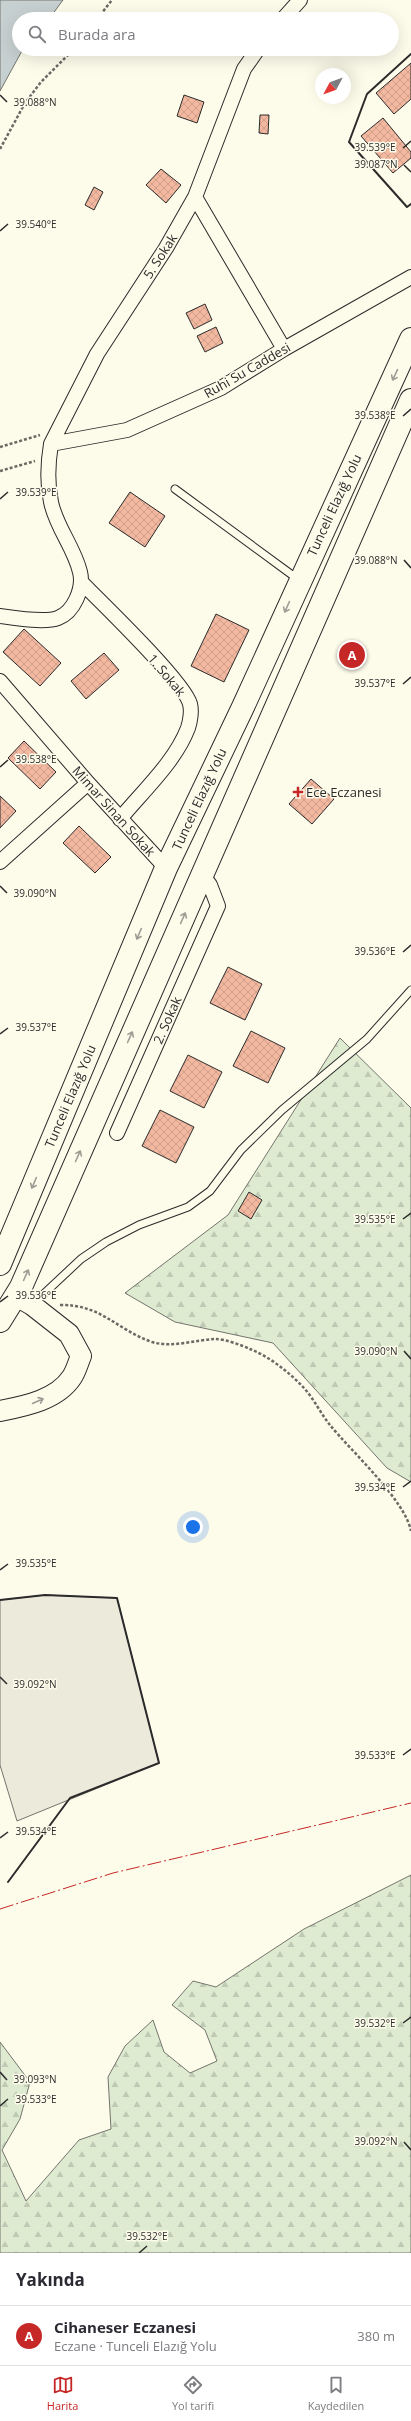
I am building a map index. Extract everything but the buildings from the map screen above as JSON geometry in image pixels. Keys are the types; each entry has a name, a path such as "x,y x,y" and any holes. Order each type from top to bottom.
{"main road":[{"name":"Tunceli Elazığ Yolu","path":"2,1256 166,868 242,707 299,580 411,339"},
{"name":"Tunceli Elazığ Yolu","path":"0,1321 24,1301 202,874 411,401"}],"street":[{"path":"289,12 300,0"},
{"name":"5. Sokak","path":"50,450 97,354 166,248 195,197 244,69 253,56"},
{"path":"195,197 284,349"},
{"name":"Ruhi Su Caddesi","path":"50,450 127,430 221,388 284,349 411,277"},
{"path":"0,616 43,619 58,618 74,603 78,595 81,582 80,572 57,522 51,502 50,450"},
{"name":"1. Sokak","path":"81,582 161,665 180,687 190,704 188,728 170,758 120,819"},
{"name":"Mimar Sinan Sokak","path":"0,681 88,784 166,868"},
{"path":"0,862 88,784"},
{"name":"2. Sokak","path":"117,1133 218,906 210,885 202,874"},
{"path":"0,1411 33,1404 53,1394 72,1377 81,1356 69,1334 24,1301"}],"lane":[{"path":"175,489 299,580"},
{"path":"24,1301 106,1242 139,1225 188,1207 210,1191 241,1150 282,1110 367,1039 411,990"}],"path":[{"path":"103,12 112,0"},
{"path":"0,149 25,103 41,82 67,56"},
{"path":"0,447 59,429"},
{"path":"0,471 50,450"},
{"path":"24,1301 92,1308 119,1325 153,1342 177,1343 217,1339 250,1349 277,1364 304,1388 329,1424 390,1495 409,1522 411,1530"}],"green space":[{"path":"340,1038 411,1108 411,1482 387,1468 273,1343 175,1322 125,1293 228,1215"},
{"path":"411,1875 411,2253 0,2253 0,2042 30,2082 20,2119 2,2150 26,2201 79,2140 111,2129 108,2077 125,2046 153,2020 164,2052 190,2073 217,2061 205,2030 172,2005 193,1981 216,1987 304,1929"}],"shaded area":[{"path":"0,0 63,0 54,12 12,12 12,56 19,56 0,91"},
{"path":"45,1595 117,1598 159,1763 17,1821 0,1765 0,1600"}],"wall":[{"path":"411,54 367,94 349,142 407,207 411,204"},
{"path":"0,1600 45,1595 117,1598 159,1763 70,1798 8,1882"}],"power":[{"path":"0,1909 113,1873 411,1803"}],"place":[{"name":"Cihaneser Eczanesi","path":"352,655"},
{"name":"Ece Eczanesi","path":"298,792"}]}
